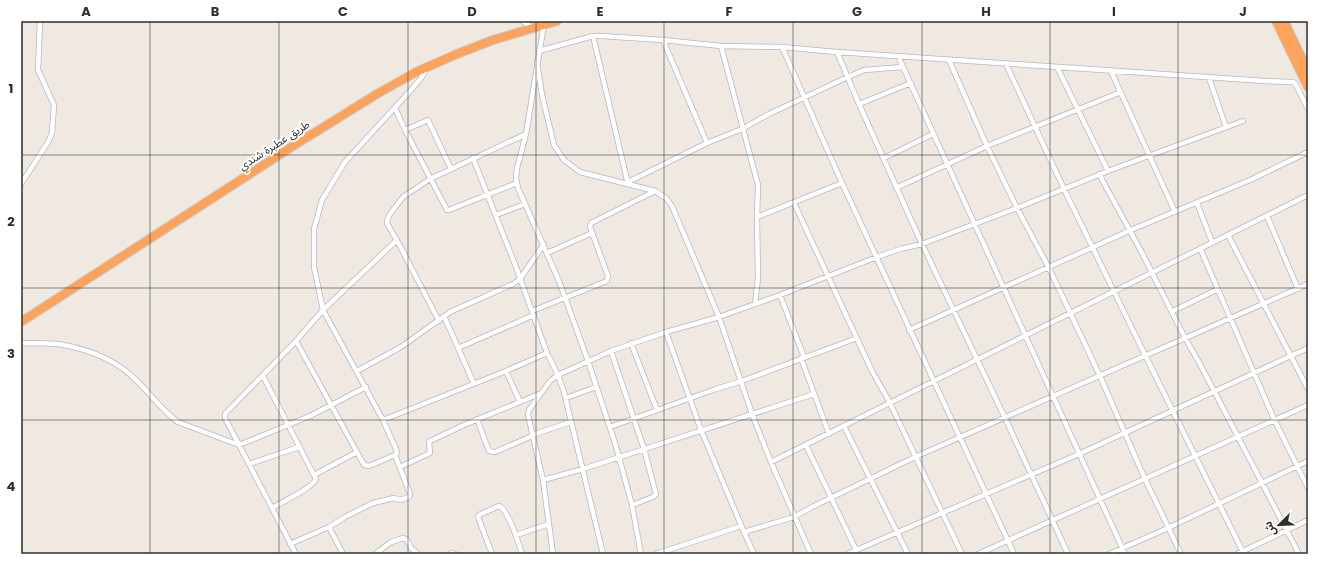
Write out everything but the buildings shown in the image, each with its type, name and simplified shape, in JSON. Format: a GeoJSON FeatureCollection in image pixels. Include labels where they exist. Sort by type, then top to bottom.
{"type":"FeatureCollection","features":[{"type":"Feature","properties":{"kind":"highway","name":"طريق عطبرة شندي"},"geometry":{"type":"LineString","coordinates":[[21,322],[70,288],[311,134],[416,72],[493,40],[544,23],[557,21]]}},
{"type":"Feature","properties":{"kind":"highway"},"geometry":{"type":"LineString","coordinates":[[1276,21],[1308,87]]}},
{"type":"Feature","properties":{"kind":"highway"},"geometry":{"type":"LineString","coordinates":[[1284,21],[1308,71]]}},
{"type":"Feature","properties":{"kind":"street"},"geometry":{"type":"LineString","coordinates":[[21,184],[48,142],[52,133],[54,105],[38,70],[40,21]]}},
{"type":"Feature","properties":{"kind":"street"},"geometry":{"type":"LineString","coordinates":[[522,21],[532,27]]}},
{"type":"Feature","properties":{"kind":"street"},"geometry":{"type":"LineString","coordinates":[[544,23],[526,134],[517,168],[516,178],[518,188],[544,244],[566,298],[610,427],[632,505],[641,554]]}},
{"type":"Feature","properties":{"kind":"street"},"geometry":{"type":"LineString","coordinates":[[539,51],[593,36],[663,40],[721,46],[782,47],[1209,78],[1292,82],[1296,84],[1308,109]]}},
{"type":"Feature","properties":{"kind":"street"},"geometry":{"type":"LineString","coordinates":[[593,36],[628,183]]}},
{"type":"Feature","properties":{"kind":"street"},"geometry":{"type":"LineString","coordinates":[[663,40],[707,143]]}},
{"type":"Feature","properties":{"kind":"street"},"geometry":{"type":"LineString","coordinates":[[721,46],[758,185],[758,278],[755,304]]}},
{"type":"Feature","properties":{"kind":"street"},"geometry":{"type":"LineString","coordinates":[[782,47],[909,330],[1014,554]]}},
{"type":"Feature","properties":{"kind":"street"},"geometry":{"type":"LineString","coordinates":[[837,52],[896,188],[1068,554]]}},
{"type":"Feature","properties":{"kind":"street"},"geometry":{"type":"LineString","coordinates":[[898,56],[1125,554]]}},
{"type":"Feature","properties":{"kind":"street"},"geometry":{"type":"LineString","coordinates":[[949,60],[987,146],[1017,208],[1049,268],[1100,376],[1145,479],[1181,554]]}},
{"type":"Feature","properties":{"kind":"street"},"geometry":{"type":"LineString","coordinates":[[537,62],[542,95],[554,145],[564,160],[580,172],[656,191],[666,198],[672,206],[719,317],[752,414],[771,462],[811,554]]}},
{"type":"Feature","properties":{"kind":"street"},"geometry":{"type":"LineString","coordinates":[[1006,64],[1064,189],[1243,553]]}},
{"type":"Feature","properties":{"kind":"street"},"geometry":{"type":"LineString","coordinates":[[290,544],[329,527],[373,503],[394,498],[400,500],[409,497],[410,494],[395,456],[397,454],[396,449],[383,420],[323,310],[314,267],[314,229],[322,200],[346,162],[421,78],[428,67]]}},
{"type":"Feature","properties":{"kind":"street"},"geometry":{"type":"LineString","coordinates":[[628,183],[707,143],[742,129],[769,114],[864,70],[903,67]]}},
{"type":"Feature","properties":{"kind":"street"},"geometry":{"type":"LineString","coordinates":[[1057,67],[1108,171]]}},
{"type":"Feature","properties":{"kind":"street"},"geometry":{"type":"LineString","coordinates":[[1111,71],[1175,212]]}},
{"type":"Feature","properties":{"kind":"street"},"geometry":{"type":"LineString","coordinates":[[1209,78],[1226,127]]}},
{"type":"Feature","properties":{"kind":"street"},"geometry":{"type":"LineString","coordinates":[[859,104],[911,83]]}},
{"type":"Feature","properties":{"kind":"street"},"geometry":{"type":"LineString","coordinates":[[896,188],[987,146],[1121,92]]}},
{"type":"Feature","properties":{"kind":"street"},"geometry":{"type":"LineString","coordinates":[[395,108],[446,210],[517,183]]}},
{"type":"Feature","properties":{"kind":"street"},"geometry":{"type":"LineString","coordinates":[[405,130],[428,120],[451,169]]}},
{"type":"Feature","properties":{"kind":"street"},"geometry":{"type":"LineString","coordinates":[[553,554],[543,480],[528,415],[529,410],[550,381],[558,375],[631,343],[719,317],[828,277],[877,257],[900,249],[922,244],[1017,208],[1099,174],[1243,122]]}},
{"type":"Feature","properties":{"kind":"street"},"geometry":{"type":"LineString","coordinates":[[439,321],[387,223],[390,214],[403,197],[430,179],[526,134]]}},
{"type":"Feature","properties":{"kind":"street"},"geometry":{"type":"LineString","coordinates":[[884,158],[933,134]]}},
{"type":"Feature","properties":{"kind":"street"},"geometry":{"type":"LineString","coordinates":[[909,330],[1049,268],[1130,230],[1250,180],[1308,152]]}},
{"type":"Feature","properties":{"kind":"street"},"geometry":{"type":"LineString","coordinates":[[473,158],[496,215],[547,353],[558,375],[566,398],[603,554]]}},
{"type":"Feature","properties":{"kind":"street"},"geometry":{"type":"LineString","coordinates":[[1099,174],[1173,311],[1185,338],[1215,392],[1299,554]]}},
{"type":"Feature","properties":{"kind":"street"},"geometry":{"type":"LineString","coordinates":[[757,217],[842,183]]}},
{"type":"Feature","properties":{"kind":"street"},"geometry":{"type":"LineString","coordinates":[[458,348],[566,298],[607,281],[608,276],[592,233],[590,226],[591,223],[656,191]]}},
{"type":"Feature","properties":{"kind":"street"},"geometry":{"type":"LineString","coordinates":[[771,462],[1308,195]]}},
{"type":"Feature","properties":{"kind":"street"},"geometry":{"type":"LineString","coordinates":[[794,203],[872,371],[890,403],[962,554]]}},
{"type":"Feature","properties":{"kind":"street"},"geometry":{"type":"LineString","coordinates":[[1197,203],[1212,242]]}},
{"type":"Feature","properties":{"kind":"street"},"geometry":{"type":"LineString","coordinates":[[496,215],[525,204]]}},
{"type":"Feature","properties":{"kind":"street"},"geometry":{"type":"LineString","coordinates":[[1267,216],[1298,289]]}},
{"type":"Feature","properties":{"kind":"street"},"geometry":{"type":"LineString","coordinates":[[547,253],[592,233]]}},
{"type":"Feature","properties":{"kind":"street"},"geometry":{"type":"LineString","coordinates":[[1228,235],[1308,389]]}},
{"type":"Feature","properties":{"kind":"street"},"geometry":{"type":"LineString","coordinates":[[296,554],[248,464],[225,418],[225,414],[296,341],[323,310],[397,240]]}},
{"type":"Feature","properties":{"kind":"street"},"geometry":{"type":"LineString","coordinates":[[357,372],[401,347],[450,312],[507,287],[520,279],[544,244]]}},
{"type":"Feature","properties":{"kind":"street"},"geometry":{"type":"LineString","coordinates":[[1200,248],[1253,373],[1308,488]]}},
{"type":"Feature","properties":{"kind":"street"},"geometry":{"type":"LineString","coordinates":[[744,532],[794,517],[915,457],[1145,355],[1308,285]]}},
{"type":"Feature","properties":{"kind":"street"},"geometry":{"type":"LineString","coordinates":[[1173,311],[1218,289]]}},
{"type":"Feature","properties":{"kind":"street"},"geometry":{"type":"LineString","coordinates":[[780,295],[829,434]]}},
{"type":"Feature","properties":{"kind":"street"},"geometry":{"type":"LineString","coordinates":[[444,316],[474,384]]}},
{"type":"Feature","properties":{"kind":"street"},"geometry":{"type":"LineString","coordinates":[[666,332],[701,430],[754,554]]}},
{"type":"Feature","properties":{"kind":"street"},"geometry":{"type":"LineString","coordinates":[[610,427],[742,381],[857,338]]}},
{"type":"Feature","properties":{"kind":"street"},"geometry":{"type":"LineString","coordinates":[[296,341],[364,465],[366,466],[395,456]]}},
{"type":"Feature","properties":{"kind":"street"},"geometry":{"type":"LineString","coordinates":[[21,343],[64,345],[107,358],[118,364],[138,382],[170,416],[178,422],[239,445],[331,406],[366,387]]}},
{"type":"Feature","properties":{"kind":"street"},"geometry":{"type":"LineString","coordinates":[[631,343],[657,410]]}},
{"type":"Feature","properties":{"kind":"street"},"geometry":{"type":"LineString","coordinates":[[846,554],[857,552],[897,532],[1080,454],[1308,348]]}},
{"type":"Feature","properties":{"kind":"street"},"geometry":{"type":"LineString","coordinates":[[611,351],[644,449],[656,494],[653,497],[632,505]]}},
{"type":"Feature","properties":{"kind":"street"},"geometry":{"type":"LineString","coordinates":[[383,420],[547,353]]}},
{"type":"Feature","properties":{"kind":"street"},"geometry":{"type":"LineString","coordinates":[[506,371],[520,402]]}},
{"type":"Feature","properties":{"kind":"street"},"geometry":{"type":"LineString","coordinates":[[263,376],[316,479],[315,483],[272,508]]}},
{"type":"Feature","properties":{"kind":"street"},"geometry":{"type":"LineString","coordinates":[[566,398],[596,387]]}},
{"type":"Feature","properties":{"kind":"street"},"geometry":{"type":"LineString","coordinates":[[400,467],[430,453],[430,441],[477,419],[541,394]]}},
{"type":"Feature","properties":{"kind":"street"},"geometry":{"type":"LineString","coordinates":[[543,480],[583,469],[814,394]]}},
{"type":"Feature","properties":{"kind":"street"},"geometry":{"type":"LineString","coordinates":[[978,554],[1100,500],[1274,419],[1308,405]]}},
{"type":"Feature","properties":{"kind":"street"},"geometry":{"type":"LineString","coordinates":[[477,419],[489,451],[492,452],[571,422]]}},
{"type":"Feature","properties":{"kind":"street"},"geometry":{"type":"LineString","coordinates":[[844,426],[908,554]]}},
{"type":"Feature","properties":{"kind":"street"},"geometry":{"type":"LineString","coordinates":[[806,445],[857,552]]}},
{"type":"Feature","properties":{"kind":"street"},"geometry":{"type":"LineString","coordinates":[[248,464],[299,447]]}},
{"type":"Feature","properties":{"kind":"street"},"geometry":{"type":"LineString","coordinates":[[314,475],[357,452]]}},
{"type":"Feature","properties":{"kind":"street"},"geometry":{"type":"LineString","coordinates":[[1109,554],[1168,528],[1261,482],[1308,461]]}},
{"type":"Feature","properties":{"kind":"street"},"geometry":{"type":"LineString","coordinates":[[485,554],[492,553],[478,520],[479,515],[501,506],[516,535],[522,554]]}},
{"type":"Feature","properties":{"kind":"street"},"geometry":{"type":"LineString","coordinates":[[1237,554],[1243,553],[1308,520]]}},
{"type":"Feature","properties":{"kind":"street"},"geometry":{"type":"LineString","coordinates":[[516,535],[549,524]]}},
{"type":"Feature","properties":{"kind":"street"},"geometry":{"type":"LineString","coordinates":[[656,554],[741,526]]}},
{"type":"Feature","properties":{"kind":"street"},"geometry":{"type":"LineString","coordinates":[[329,527],[343,554]]}},
{"type":"Feature","properties":{"kind":"street"},"geometry":{"type":"LineString","coordinates":[[375,554],[390,542],[403,538],[407,540],[413,550],[418,554]]}},
{"type":"Feature","properties":{"kind":"street"},"geometry":{"type":"LineString","coordinates":[[450,554],[455,554]]}}]}
